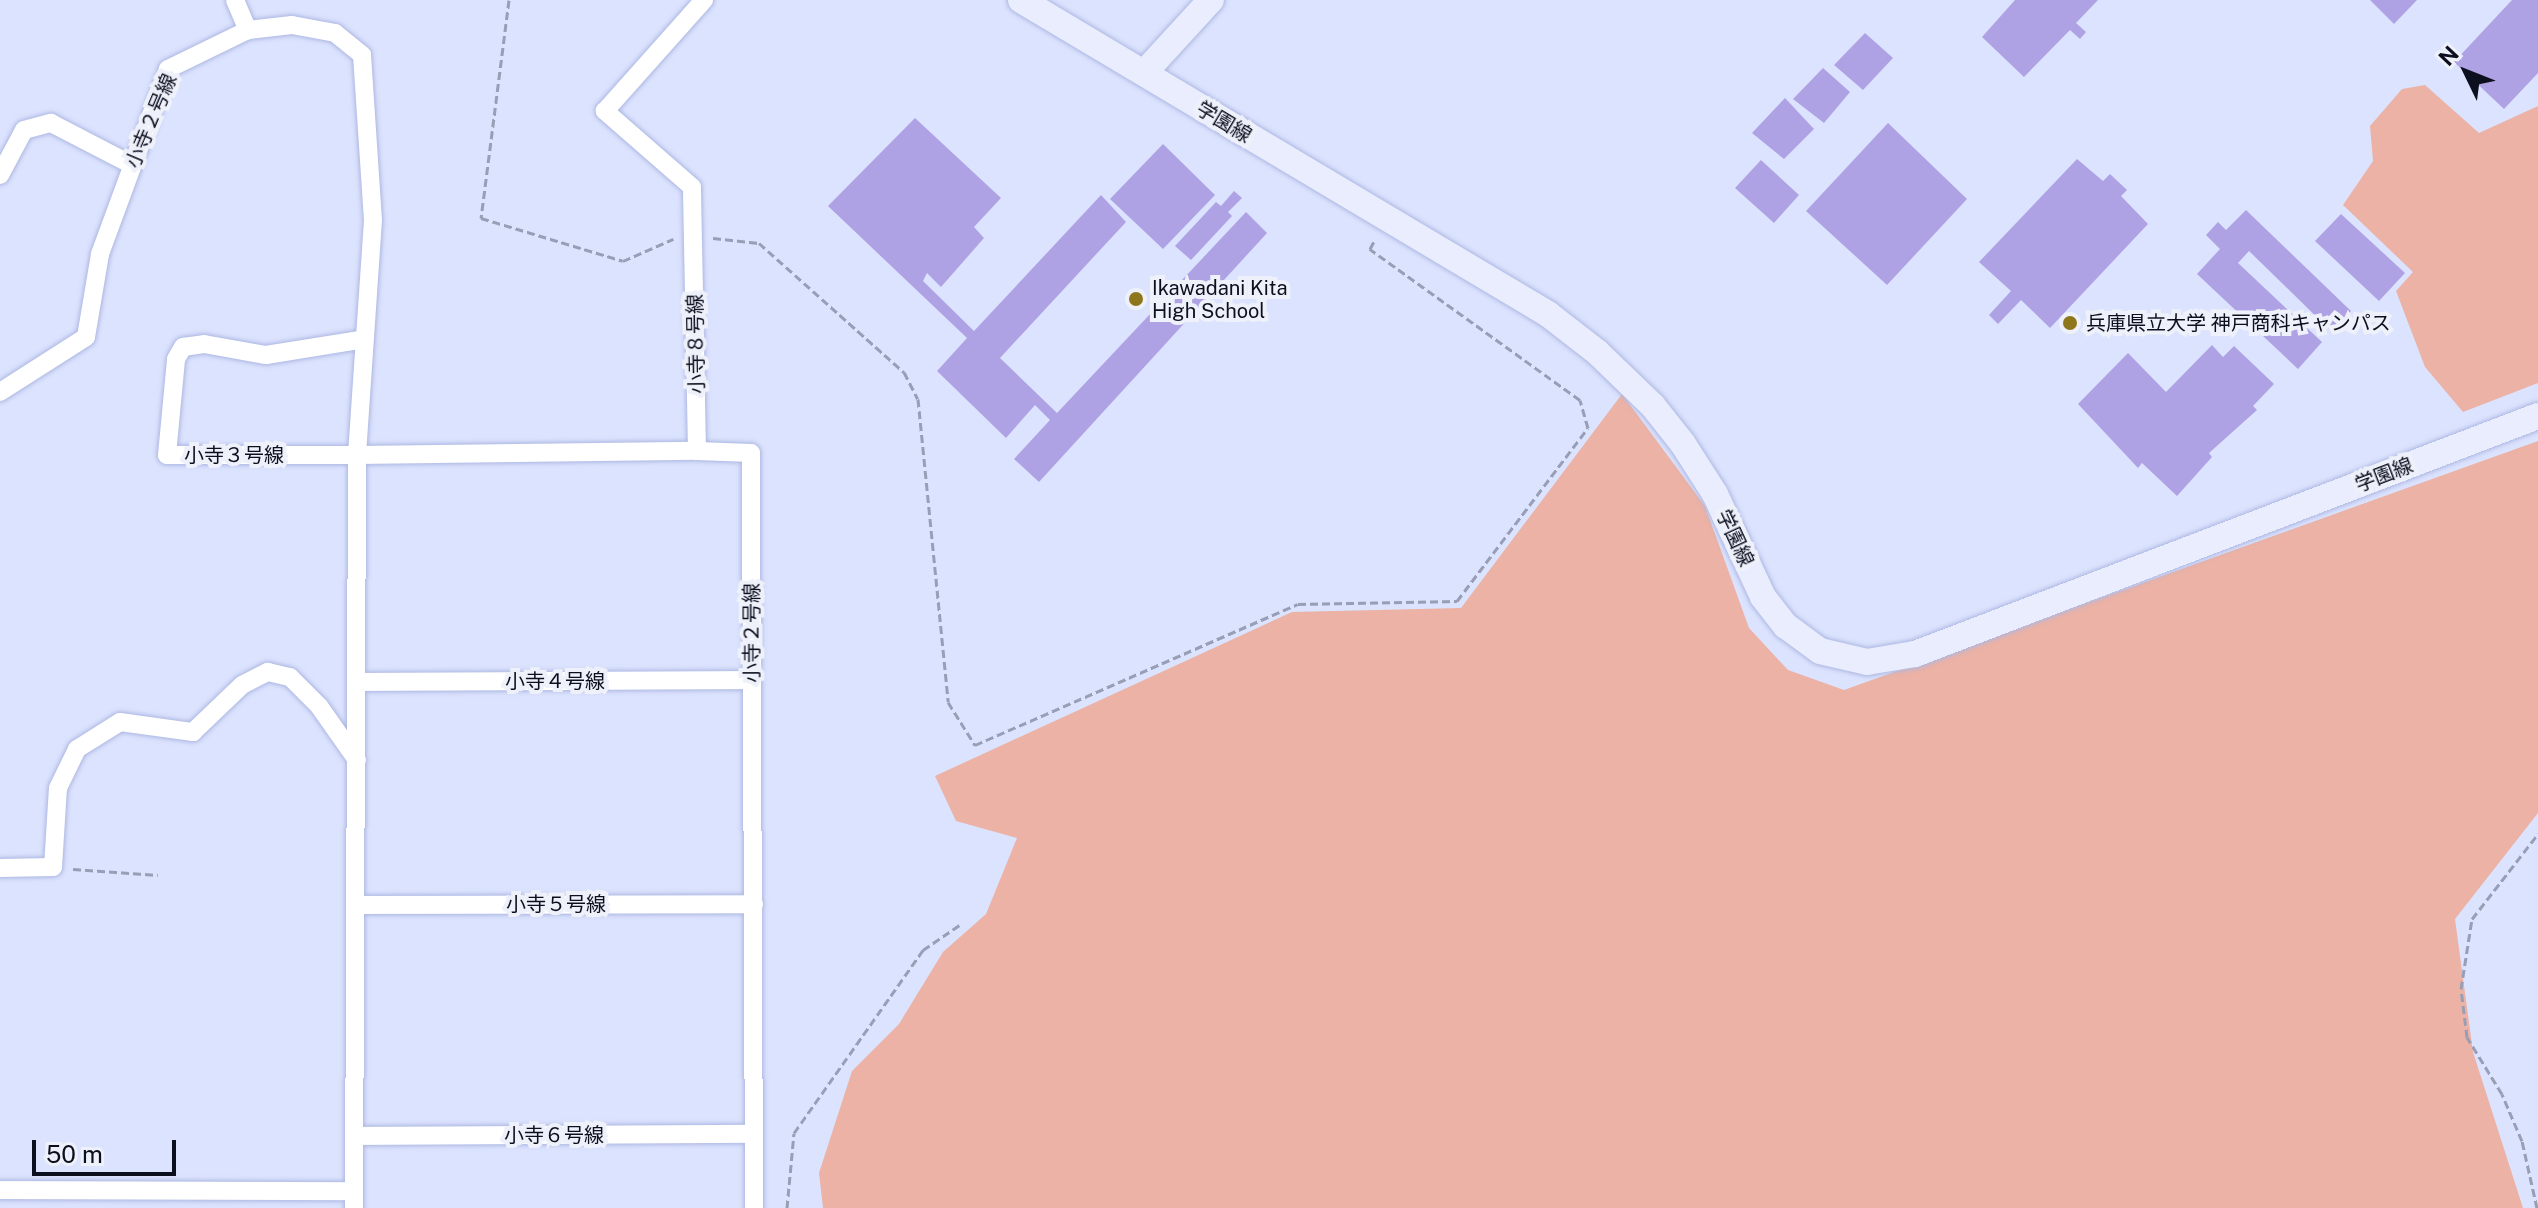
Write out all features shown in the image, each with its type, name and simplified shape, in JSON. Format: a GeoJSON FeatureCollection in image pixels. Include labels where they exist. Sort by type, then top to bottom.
{"type":"FeatureCollection","features":[{"type":"Feature","properties":{"kind":"street"},"geometry":{"type":"LineString","coordinates":[[235,0],[248,30]]}},
{"type":"Feature","properties":{"kind":"street","name":"小寺８号線"},"geometry":{"type":"LineString","coordinates":[[697,451],[692,187],[605,111],[704,0]]}},
{"type":"Feature","properties":{"kind":"street","name":"学園線"},"geometry":{"type":"LineString","coordinates":[[1021,0],[1548,314],[1597,352],[1653,406],[1683,444],[1715,494],[1763,597],[1786,626],[1820,651],[1867,662],[1915,654],[2538,416]]}},
{"type":"Feature","properties":{"kind":"street"},"geometry":{"type":"LineString","coordinates":[[1144,73],[1211,0]]}},
{"type":"Feature","properties":{"kind":"street","name":"小寺２号線"},"geometry":{"type":"LineString","coordinates":[[0,392],[86,337],[100,254],[168,69],[248,30],[292,25],[335,33],[362,55],[373,220],[357,455],[354,1199]]}},
{"type":"Feature","properties":{"kind":"street"},"geometry":{"type":"LineString","coordinates":[[0,175],[24,130],[51,123],[132,165]]}},
{"type":"Feature","properties":{"kind":"street","name":"小寺３号線"},"geometry":{"type":"LineString","coordinates":[[357,455],[167,455],[176,359],[183,347],[204,344],[266,355],[365,339]]}},
{"type":"Feature","properties":{"kind":"street","name":"小寺２号線"},"geometry":{"type":"LineString","coordinates":[[357,455],[751,453],[754,1208]]}},
{"type":"Feature","properties":{"kind":"street"},"geometry":{"type":"LineString","coordinates":[[0,868],[53,867],[58,788],[77,749],[120,722],[193,732],[242,685],[268,672],[290,677],[319,706],[357,760]]}},
{"type":"Feature","properties":{"kind":"street","name":"小寺４号線"},"geometry":{"type":"LineString","coordinates":[[358,682],[752,680]]}},
{"type":"Feature","properties":{"kind":"street","name":"小寺５号線"},"geometry":{"type":"LineString","coordinates":[[357,905],[754,904]]}},
{"type":"Feature","properties":{"kind":"street","name":"小寺６号線"},"geometry":{"type":"LineString","coordinates":[[354,1136],[753,1134]]}},
{"type":"Feature","properties":{"kind":"street"},"geometry":{"type":"LineString","coordinates":[[0,1190],[354,1199]]}},
{"type":"Feature","properties":{"kind":"path"},"geometry":{"type":"LineString","coordinates":[[509,0],[481,218],[623,261],[662,240],[695,237],[759,243],[904,372],[918,399],[948,702],[975,745],[1298,604],[1457,601],[1588,428],[1580,400],[1370,249],[1385,217]]}},
{"type":"Feature","properties":{"kind":"path"},"geometry":{"type":"LineString","coordinates":[[2537,1208],[2522,1141],[2502,1094],[2467,1037],[2461,989],[2472,919],[2538,834]]}},
{"type":"Feature","properties":{"kind":"path"},"geometry":{"type":"LineString","coordinates":[[53,867],[158,875]]}},
{"type":"Feature","properties":{"kind":"path"},"geometry":{"type":"LineString","coordinates":[[787,1208],[794,1133],[923,950],[961,924]]}},
{"type":"Feature","properties":{"kind":"shaded area"},"geometry":{"type":"Polygon","coordinates":[[[2425,85],[2479,133],[2538,106],[2538,383],[2463,412],[2425,367],[2396,291],[2413,272],[2343,205],[2373,161],[2370,126],[2402,89],[2425,85]]]}},
{"type":"Feature","properties":{"kind":"shaded area"},"geometry":{"type":"Polygon","coordinates":[[[1622,394],[1705,506],[1749,628],[1788,670],[1844,690],[2538,441],[2538,813],[2455,919],[2473,1052],[2523,1208],[823,1208],[819,1173],[852,1071],[899,1024],[943,952],[986,914],[1017,838],[956,821],[935,776],[1292,612],[1461,608],[1622,394]]]}},
{"type":"Feature","properties":{"kind":"building"},"geometry":{"type":"Polygon","coordinates":[[[2015,0],[2098,0],[2076,23],[2086,32],[2080,39],[2070,30],[2024,77],[1982,37],[2015,0]]]}},
{"type":"Feature","properties":{"kind":"building"},"geometry":{"type":"Polygon","coordinates":[[[2370,0],[2417,0],[2394,24],[2370,0]]]}},
{"type":"Feature","properties":{"kind":"building"},"geometry":{"type":"Polygon","coordinates":[[[2512,0],[2538,0],[2538,73],[2504,109],[2454,62],[2512,0]]]}},
{"type":"Feature","properties":{"kind":"building"},"geometry":{"type":"Polygon","coordinates":[[[1865,33],[1893,58],[1863,90],[1834,65],[1865,33]]]}},
{"type":"Feature","properties":{"kind":"building"},"geometry":{"type":"Polygon","coordinates":[[[1823,68],[1850,92],[1824,123],[1793,99],[1823,68]]]}},
{"type":"Feature","properties":{"kind":"building"},"geometry":{"type":"Polygon","coordinates":[[[1785,98],[1814,129],[1784,159],[1752,133],[1785,98]]]}},
{"type":"Feature","properties":{"kind":"building"},"geometry":{"type":"Polygon","coordinates":[[[915,118],[1001,198],[974,227],[984,238],[941,287],[927,273],[923,281],[974,331],[1101,195],[1126,222],[1000,358],[1057,413],[1246,212],[1267,233],[1039,482],[1014,459],[1050,420],[1035,405],[1006,438],[937,371],[967,338],[828,206],[915,118]]]}},
{"type":"Feature","properties":{"kind":"building"},"geometry":{"type":"Polygon","coordinates":[[[1888,123],[1967,199],[1887,285],[1806,211],[1888,123]]]}},
{"type":"Feature","properties":{"kind":"building"},"geometry":{"type":"Polygon","coordinates":[[[1163,144],[1215,195],[1163,249],[1110,199],[1163,144]]]}},
{"type":"Feature","properties":{"kind":"building"},"geometry":{"type":"Polygon","coordinates":[[[2077,159],[2103,181],[2110,174],[2127,190],[2121,196],[2148,224],[2050,328],[2021,300],[1998,324],[1989,315],[2011,291],[1979,262],[2077,159]]]}},
{"type":"Feature","properties":{"kind":"building"},"geometry":{"type":"Polygon","coordinates":[[[1761,160],[1799,195],[1774,223],[1735,188],[1761,160]]]}},
{"type":"Feature","properties":{"kind":"building"},"geometry":{"type":"Polygon","coordinates":[[[1234,191],[1242,198],[1228,212],[1232,216],[1191,260],[1175,246],[1216,202],[1221,206],[1234,191]]]}},
{"type":"Feature","properties":{"kind":"building"},"geometry":{"type":"Polygon","coordinates":[[[2246,210],[2351,311],[2332,332],[2249,251],[2238,263],[2322,342],[2298,369],[2197,274],[2220,249],[2206,235],[2218,222],[2226,230],[2246,210]]]}},
{"type":"Feature","properties":{"kind":"building"},"geometry":{"type":"Polygon","coordinates":[[[2341,214],[2405,273],[2379,301],[2315,241],[2341,214]]]}},
{"type":"Feature","properties":{"kind":"building"},"geometry":{"type":"Polygon","coordinates":[[[2212,345],[2223,357],[2234,346],[2274,384],[2253,406],[2257,410],[2209,453],[2212,457],[2177,496],[2142,463],[2138,468],[2078,404],[2128,353],[2166,392],[2212,345]]]}},
{"type":"Feature","properties":{"kind":"place","name":"Ikawadani Kita High School"},"geometry":{"type":"Point","coordinates":[1136,299]}},
{"type":"Feature","properties":{"kind":"place","name":"兵庫県立大学 神戸商科キャンパス"},"geometry":{"type":"Point","coordinates":[2070,323]}}]}
